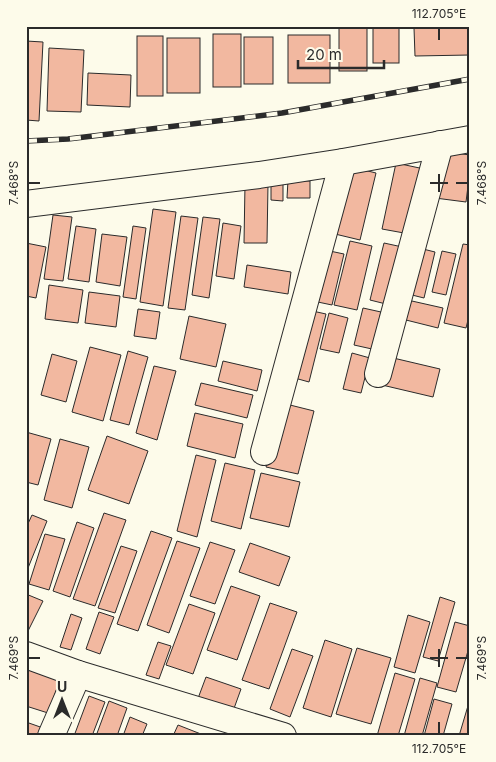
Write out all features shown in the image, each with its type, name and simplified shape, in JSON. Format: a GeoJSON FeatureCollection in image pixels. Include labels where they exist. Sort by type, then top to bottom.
{"type":"FeatureCollection","features":[{"type":"Feature","properties":{"kind":"street"},"geometry":{"type":"LineString","coordinates":[[26,204],[259,175],[470,139]]}},
{"type":"Feature","properties":{"kind":"street"},"geometry":{"type":"LineString","coordinates":[[378,374],[440,144]]}},
{"type":"Feature","properties":{"kind":"street"},"geometry":{"type":"LineString","coordinates":[[264,452],[343,162]]}},
{"type":"Feature","properties":{"kind":"street"},"geometry":{"type":"LineString","coordinates":[[26,655],[247,731],[283,736]]}},
{"type":"Feature","properties":{"kind":"street"},"geometry":{"type":"LineString","coordinates":[[51,736],[78,674]]}},
{"type":"Feature","properties":{"kind":"building"},"geometry":{"type":"Polygon","coordinates":[[[470,26],[470,55],[415,56],[414,28],[470,26]]]}},
{"type":"Feature","properties":{"kind":"building"},"geometry":{"type":"Polygon","coordinates":[[[339,28],[367,28],[367,71],[339,71],[339,28]]]}},
{"type":"Feature","properties":{"kind":"building"},"geometry":{"type":"Polygon","coordinates":[[[373,28],[399,28],[399,63],[373,63],[373,28]]]}},
{"type":"Feature","properties":{"kind":"building"},"geometry":{"type":"Polygon","coordinates":[[[213,34],[241,34],[241,87],[213,87],[213,34]]]}},
{"type":"Feature","properties":{"kind":"building"},"geometry":{"type":"Polygon","coordinates":[[[288,35],[330,35],[330,83],[288,83],[288,35]]]}},
{"type":"Feature","properties":{"kind":"building"},"geometry":{"type":"Polygon","coordinates":[[[137,36],[163,36],[163,96],[137,96],[137,36]]]}},
{"type":"Feature","properties":{"kind":"building"},"geometry":{"type":"Polygon","coordinates":[[[244,37],[273,37],[273,84],[244,84],[244,37]]]}},
{"type":"Feature","properties":{"kind":"building"},"geometry":{"type":"Polygon","coordinates":[[[167,38],[200,38],[200,93],[167,93],[167,38]]]}},
{"type":"Feature","properties":{"kind":"building"},"geometry":{"type":"Polygon","coordinates":[[[26,41],[43,42],[39,121],[26,120],[26,41]]]}},
{"type":"Feature","properties":{"kind":"building"},"geometry":{"type":"Polygon","coordinates":[[[49,48],[84,50],[81,112],[47,111],[49,48]]]}},
{"type":"Feature","properties":{"kind":"building"},"geometry":{"type":"Polygon","coordinates":[[[88,73],[131,75],[130,107],[87,105],[88,73]]]}},
{"type":"Feature","properties":{"kind":"building"},"geometry":{"type":"Polygon","coordinates":[[[441,151],[470,155],[466,202],[435,198],[441,151]]]}},
{"type":"Feature","properties":{"kind":"building"},"geometry":{"type":"Polygon","coordinates":[[[396,163],[429,170],[415,235],[382,229],[396,163]]]}},
{"type":"Feature","properties":{"kind":"building"},"geometry":{"type":"Polygon","coordinates":[[[352,167],[376,173],[360,240],[335,234],[352,167]]]}},
{"type":"Feature","properties":{"kind":"building"},"geometry":{"type":"Polygon","coordinates":[[[288,180],[310,181],[310,198],[287,198],[288,180]]]}},
{"type":"Feature","properties":{"kind":"building"},"geometry":{"type":"Polygon","coordinates":[[[271,181],[283,181],[283,201],[271,200],[271,181]]]}},
{"type":"Feature","properties":{"kind":"building"},"geometry":{"type":"Polygon","coordinates":[[[245,184],[268,184],[267,243],[244,243],[245,184]]]}},
{"type":"Feature","properties":{"kind":"building"},"geometry":{"type":"Polygon","coordinates":[[[153,209],[176,212],[163,306],[140,302],[153,209]]]}},
{"type":"Feature","properties":{"kind":"building"},"geometry":{"type":"Polygon","coordinates":[[[53,215],[72,217],[63,281],[44,279],[53,215]]]}},
{"type":"Feature","properties":{"kind":"building"},"geometry":{"type":"Polygon","coordinates":[[[181,216],[198,218],[185,310],[168,308],[181,216]]]}},
{"type":"Feature","properties":{"kind":"building"},"geometry":{"type":"Polygon","coordinates":[[[203,217],[220,219],[209,298],[192,295],[203,217]]]}},
{"type":"Feature","properties":{"kind":"building"},"geometry":{"type":"Polygon","coordinates":[[[223,223],[241,226],[234,279],[216,276],[223,223]]]}},
{"type":"Feature","properties":{"kind":"building"},"geometry":{"type":"Polygon","coordinates":[[[76,226],[96,229],[89,282],[68,279],[76,226]]]}},
{"type":"Feature","properties":{"kind":"building"},"geometry":{"type":"Polygon","coordinates":[[[133,226],[146,228],[136,299],[123,297],[133,226]]]}},
{"type":"Feature","properties":{"kind":"building"},"geometry":{"type":"Polygon","coordinates":[[[102,234],[127,237],[120,286],[96,282],[102,234]]]}},
{"type":"Feature","properties":{"kind":"building"},"geometry":{"type":"Polygon","coordinates":[[[350,241],[372,246],[357,310],[334,305],[350,241]]]}},
{"type":"Feature","properties":{"kind":"building"},"geometry":{"type":"Polygon","coordinates":[[[26,243],[46,247],[36,298],[26,296],[26,243]]]}},
{"type":"Feature","properties":{"kind":"building"},"geometry":{"type":"Polygon","coordinates":[[[384,243],[407,248],[394,306],[370,300],[384,243]]]}},
{"type":"Feature","properties":{"kind":"building"},"geometry":{"type":"Polygon","coordinates":[[[463,244],[470,245],[470,312],[466,328],[444,323],[463,244]]]}},
{"type":"Feature","properties":{"kind":"building"},"geometry":{"type":"Polygon","coordinates":[[[415,247],[435,252],[424,298],[404,293],[415,247]]]}},
{"type":"Feature","properties":{"kind":"building"},"geometry":{"type":"Polygon","coordinates":[[[325,250],[344,254],[332,305],[313,301],[325,250]]]}},
{"type":"Feature","properties":{"kind":"building"},"geometry":{"type":"Polygon","coordinates":[[[442,251],[456,254],[446,295],[432,292],[442,251]]]}},
{"type":"Feature","properties":{"kind":"building"},"geometry":{"type":"Polygon","coordinates":[[[247,265],[291,272],[288,294],[244,287],[247,265]]]}},
{"type":"Feature","properties":{"kind":"building"},"geometry":{"type":"Polygon","coordinates":[[[49,285],[83,290],[78,323],[45,319],[49,285]]]}},
{"type":"Feature","properties":{"kind":"building"},"geometry":{"type":"Polygon","coordinates":[[[89,292],[120,296],[116,327],[85,323],[89,292]]]}},
{"type":"Feature","properties":{"kind":"building"},"geometry":{"type":"Polygon","coordinates":[[[403,299],[443,308],[438,328],[398,318],[403,299]]]}},
{"type":"Feature","properties":{"kind":"building"},"geometry":{"type":"Polygon","coordinates":[[[363,308],[381,312],[372,349],[354,345],[363,308]]]}},
{"type":"Feature","properties":{"kind":"building"},"geometry":{"type":"Polygon","coordinates":[[[138,309],[160,312],[156,339],[134,336],[138,309]]]}},
{"type":"Feature","properties":{"kind":"building"},"geometry":{"type":"Polygon","coordinates":[[[308,310],[326,314],[309,382],[291,377],[308,310]]]}},
{"type":"Feature","properties":{"kind":"building"},"geometry":{"type":"Polygon","coordinates":[[[329,313],[348,318],[339,353],[320,349],[329,313]]]}},
{"type":"Feature","properties":{"kind":"building"},"geometry":{"type":"Polygon","coordinates":[[[189,316],[226,324],[216,367],[180,359],[189,316]]]}},
{"type":"Feature","properties":{"kind":"building"},"geometry":{"type":"Polygon","coordinates":[[[90,347],[121,355],[103,421],[72,412],[90,347]]]}},
{"type":"Feature","properties":{"kind":"building"},"geometry":{"type":"Polygon","coordinates":[[[128,351],[148,357],[129,425],[110,420],[128,351]]]}},
{"type":"Feature","properties":{"kind":"building"},"geometry":{"type":"Polygon","coordinates":[[[352,353],[370,358],[361,393],[343,389],[352,353]]]}},
{"type":"Feature","properties":{"kind":"building"},"geometry":{"type":"Polygon","coordinates":[[[52,354],[77,361],[66,402],[41,395],[52,354]]]}},
{"type":"Feature","properties":{"kind":"building"},"geometry":{"type":"Polygon","coordinates":[[[389,357],[440,369],[433,397],[382,385],[389,357]]]}},
{"type":"Feature","properties":{"kind":"building"},"geometry":{"type":"Polygon","coordinates":[[[223,361],[262,370],[257,391],[218,381],[223,361]]]}},
{"type":"Feature","properties":{"kind":"building"},"geometry":{"type":"Polygon","coordinates":[[[154,366],[176,371],[157,440],[136,433],[154,366]]]}},
{"type":"Feature","properties":{"kind":"building"},"geometry":{"type":"Polygon","coordinates":[[[201,383],[253,395],[247,418],[195,405],[201,383]]]}},
{"type":"Feature","properties":{"kind":"building"},"geometry":{"type":"Polygon","coordinates":[[[282,403],[314,411],[298,474],[266,467],[282,403]]]}},
{"type":"Feature","properties":{"kind":"building"},"geometry":{"type":"Polygon","coordinates":[[[195,413],[243,424],[235,458],[187,446],[195,413]]]}},
{"type":"Feature","properties":{"kind":"building"},"geometry":{"type":"Polygon","coordinates":[[[26,432],[51,439],[38,485],[26,482],[26,432]]]}},
{"type":"Feature","properties":{"kind":"building"},"geometry":{"type":"Polygon","coordinates":[[[107,436],[148,451],[129,504],[88,490],[107,436]]]}},
{"type":"Feature","properties":{"kind":"building"},"geometry":{"type":"Polygon","coordinates":[[[60,439],[89,447],[72,508],[44,500],[60,439]]]}},
{"type":"Feature","properties":{"kind":"building"},"geometry":{"type":"Polygon","coordinates":[[[196,455],[216,460],[197,537],[177,531],[196,455]]]}},
{"type":"Feature","properties":{"kind":"building"},"geometry":{"type":"Polygon","coordinates":[[[225,463],[255,470],[241,529],[211,521],[225,463]]]}},
{"type":"Feature","properties":{"kind":"building"},"geometry":{"type":"Polygon","coordinates":[[[261,473],[300,482],[289,527],[250,518],[261,473]]]}},
{"type":"Feature","properties":{"kind":"building"},"geometry":{"type":"Polygon","coordinates":[[[104,513],[126,520],[95,606],[73,599],[104,513]]]}},
{"type":"Feature","properties":{"kind":"building"},"geometry":{"type":"Polygon","coordinates":[[[32,515],[47,521],[26,573],[26,528],[32,515]]]}},
{"type":"Feature","properties":{"kind":"building"},"geometry":{"type":"Polygon","coordinates":[[[77,522],[94,528],[70,597],[53,591],[77,522]]]}},
{"type":"Feature","properties":{"kind":"building"},"geometry":{"type":"Polygon","coordinates":[[[151,531],[172,538],[138,631],[117,624],[151,531]]]}},
{"type":"Feature","properties":{"kind":"building"},"geometry":{"type":"Polygon","coordinates":[[[45,534],[65,539],[49,590],[29,584],[45,534]]]}},
{"type":"Feature","properties":{"kind":"building"},"geometry":{"type":"Polygon","coordinates":[[[177,541],[200,548],[169,633],[147,625],[177,541]]]}},
{"type":"Feature","properties":{"kind":"building"},"geometry":{"type":"Polygon","coordinates":[[[210,542],[235,550],[215,604],[190,596],[210,542]]]}},
{"type":"Feature","properties":{"kind":"building"},"geometry":{"type":"Polygon","coordinates":[[[250,543],[290,557],[279,586],[239,572],[250,543]]]}},
{"type":"Feature","properties":{"kind":"building"},"geometry":{"type":"Polygon","coordinates":[[[121,546],[137,551],[115,613],[98,608],[121,546]]]}},
{"type":"Feature","properties":{"kind":"building"},"geometry":{"type":"Polygon","coordinates":[[[231,586],[260,596],[237,660],[207,650],[231,586]]]}},
{"type":"Feature","properties":{"kind":"building"},"geometry":{"type":"Polygon","coordinates":[[[26,594],[43,601],[26,635],[26,594]]]}},
{"type":"Feature","properties":{"kind":"building"},"geometry":{"type":"Polygon","coordinates":[[[440,597],[455,602],[438,661],[423,657],[440,597]]]}},
{"type":"Feature","properties":{"kind":"building"},"geometry":{"type":"Polygon","coordinates":[[[270,603],[297,612],[269,689],[242,680],[270,603]]]}},
{"type":"Feature","properties":{"kind":"building"},"geometry":{"type":"Polygon","coordinates":[[[189,604],[215,613],[193,674],[166,665],[189,604]]]}},
{"type":"Feature","properties":{"kind":"building"},"geometry":{"type":"Polygon","coordinates":[[[99,612],[114,617],[100,654],[86,649],[99,612]]]}},
{"type":"Feature","properties":{"kind":"building"},"geometry":{"type":"Polygon","coordinates":[[[71,614],[82,618],[71,650],[60,647],[71,614]]]}},
{"type":"Feature","properties":{"kind":"building"},"geometry":{"type":"Polygon","coordinates":[[[408,615],[430,622],[415,673],[394,667],[408,615]]]}},
{"type":"Feature","properties":{"kind":"building"},"geometry":{"type":"Polygon","coordinates":[[[455,622],[470,626],[470,644],[456,692],[437,687],[455,622]]]}},
{"type":"Feature","properties":{"kind":"building"},"geometry":{"type":"Polygon","coordinates":[[[325,640],[352,649],[331,717],[303,708],[325,640]]]}},
{"type":"Feature","properties":{"kind":"building"},"geometry":{"type":"Polygon","coordinates":[[[158,642],[171,646],[159,679],[146,675],[158,642]]]}},
{"type":"Feature","properties":{"kind":"building"},"geometry":{"type":"Polygon","coordinates":[[[357,648],[391,658],[371,724],[336,714],[357,648]]]}},
{"type":"Feature","properties":{"kind":"building"},"geometry":{"type":"Polygon","coordinates":[[[292,649],[313,656],[290,717],[270,709],[292,649]]]}},
{"type":"Feature","properties":{"kind":"building"},"geometry":{"type":"Polygon","coordinates":[[[26,669],[60,680],[48,713],[26,706],[26,669]]]}},
{"type":"Feature","properties":{"kind":"building"},"geometry":{"type":"Polygon","coordinates":[[[395,673],[415,679],[398,736],[377,736],[395,673]]]}},
{"type":"Feature","properties":{"kind":"building"},"geometry":{"type":"Polygon","coordinates":[[[206,677],[241,689],[232,714],[197,701],[206,677]]]}},
{"type":"Feature","properties":{"kind":"building"},"geometry":{"type":"Polygon","coordinates":[[[420,678],[437,683],[422,736],[404,736],[420,678]]]}},
{"type":"Feature","properties":{"kind":"building"},"geometry":{"type":"Polygon","coordinates":[[[89,696],[105,702],[92,736],[74,736],[89,696]]]}},
{"type":"Feature","properties":{"kind":"building"},"geometry":{"type":"Polygon","coordinates":[[[434,699],[452,704],[443,736],[424,736],[434,699]]]}},
{"type":"Feature","properties":{"kind":"building"},"geometry":{"type":"Polygon","coordinates":[[[470,699],[470,736],[459,736],[470,699]]]}},
{"type":"Feature","properties":{"kind":"building"},"geometry":{"type":"Polygon","coordinates":[[[109,701],[127,708],[117,736],[96,736],[109,701]]]}},
{"type":"Feature","properties":{"kind":"building"},"geometry":{"type":"Polygon","coordinates":[[[130,717],[147,724],[142,736],[123,736],[130,717]]]}},
{"type":"Feature","properties":{"kind":"building"},"geometry":{"type":"Polygon","coordinates":[[[26,722],[46,729],[44,736],[26,736],[26,722]]]}},
{"type":"Feature","properties":{"kind":"building"},"geometry":{"type":"Polygon","coordinates":[[[178,725],[206,736],[173,736],[178,725]]]}},
{"type":"Feature","properties":{"kind":"railway"},"geometry":{"type":"LineString","coordinates":[[26,141],[68,139],[282,113],[470,79]]}}]}
